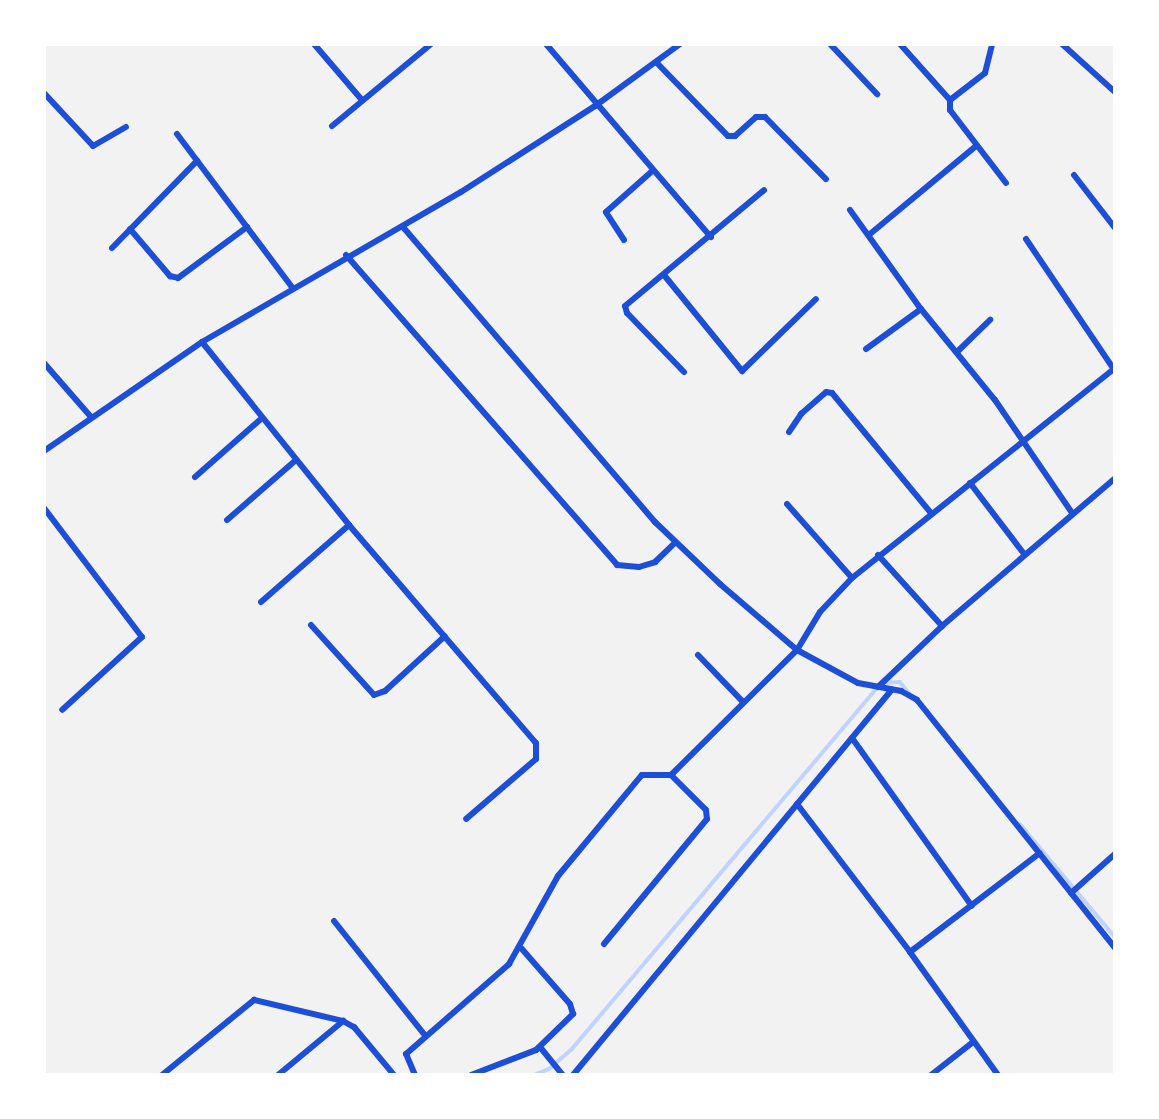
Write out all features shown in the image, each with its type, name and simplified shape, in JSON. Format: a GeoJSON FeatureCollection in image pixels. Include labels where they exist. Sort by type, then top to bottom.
{"type":"FeatureCollection","features":[{"type":"Feature","properties":{"kind":"street"},"geometry":{"type":"LineString","coordinates":[[314,44],[362,100]]}},
{"type":"Feature","properties":{"kind":"street"},"geometry":{"type":"LineString","coordinates":[[332,126],[431,44]]}},
{"type":"Feature","properties":{"kind":"street"},"geometry":{"type":"LineString","coordinates":[[546,44],[651,172],[711,237]]}},
{"type":"Feature","properties":{"kind":"street"},"geometry":{"type":"LineString","coordinates":[[44,451],[202,342],[346,255],[403,227],[595,106],[680,44]]}},
{"type":"Feature","properties":{"kind":"street"},"geometry":{"type":"LineString","coordinates":[[830,44],[877,94]]}},
{"type":"Feature","properties":{"kind":"street"},"geometry":{"type":"LineString","coordinates":[[900,44],[950,100]]}},
{"type":"Feature","properties":{"kind":"street"},"geometry":{"type":"LineString","coordinates":[[992,44],[985,73],[950,100],[948,107],[1006,183]]}},
{"type":"Feature","properties":{"kind":"street"},"geometry":{"type":"LineString","coordinates":[[1062,44],[1115,92]]}},
{"type":"Feature","properties":{"kind":"street"},"geometry":{"type":"LineString","coordinates":[[656,62],[728,136],[735,136],[756,117],[765,117],[826,179]]}},
{"type":"Feature","properties":{"kind":"street"},"geometry":{"type":"LineString","coordinates":[[44,93],[93,146],[126,127]]}},
{"type":"Feature","properties":{"kind":"street"},"geometry":{"type":"LineString","coordinates":[[177,134],[292,287]]}},
{"type":"Feature","properties":{"kind":"street"},"geometry":{"type":"LineString","coordinates":[[870,234],[976,146]]}},
{"type":"Feature","properties":{"kind":"street"},"geometry":{"type":"LineString","coordinates":[[112,248],[197,161]]}},
{"type":"Feature","properties":{"kind":"street"},"geometry":{"type":"LineString","coordinates":[[624,240],[606,212],[651,172]]}},
{"type":"Feature","properties":{"kind":"street"},"geometry":{"type":"LineString","coordinates":[[1074,175],[1115,228]]}},
{"type":"Feature","properties":{"kind":"street"},"geometry":{"type":"LineString","coordinates":[[684,372],[627,313],[628,300],[711,237],[764,190]]}},
{"type":"Feature","properties":{"kind":"street"},"geometry":{"type":"LineString","coordinates":[[850,211],[870,234],[921,309],[958,351],[1072,513]]}},
{"type":"Feature","properties":{"kind":"street"},"geometry":{"type":"LineString","coordinates":[[130,229],[170,276],[178,278],[247,227]]}},
{"type":"Feature","properties":{"kind":"street"},"geometry":{"type":"LineString","coordinates":[[403,227],[675,543],[797,650],[858,683],[892,690],[917,700],[1115,948]]}},
{"type":"Feature","properties":{"kind":"street"},"geometry":{"type":"LineString","coordinates":[[671,775],[797,650],[820,612],[852,578],[1115,370],[1026,239]]}},
{"type":"Feature","properties":{"kind":"street"},"geometry":{"type":"LineString","coordinates":[[346,255],[617,565],[639,567],[655,562],[675,543]]}},
{"type":"Feature","properties":{"kind":"street"},"geometry":{"type":"LineString","coordinates":[[664,275],[742,371],[816,299]]}},
{"type":"Feature","properties":{"kind":"street"},"geometry":{"type":"LineString","coordinates":[[866,349],[921,309]]}},
{"type":"Feature","properties":{"kind":"street"},"geometry":{"type":"LineString","coordinates":[[958,351],[990,320]]}},
{"type":"Feature","properties":{"kind":"street"},"geometry":{"type":"LineString","coordinates":[[202,342],[349,525],[539,750],[536,759],[466,819]]}},
{"type":"Feature","properties":{"kind":"street"},"geometry":{"type":"LineString","coordinates":[[1108,361],[1115,355]]}},
{"type":"Feature","properties":{"kind":"street"},"geometry":{"type":"LineString","coordinates":[[44,363],[91,417]]}},
{"type":"Feature","properties":{"kind":"street"},"geometry":{"type":"LineString","coordinates":[[789,432],[808,407],[826,392],[832,393],[931,513]]}},
{"type":"Feature","properties":{"kind":"street"},"geometry":{"type":"LineString","coordinates":[[195,477],[262,418]]}},
{"type":"Feature","properties":{"kind":"street"},"geometry":{"type":"LineString","coordinates":[[227,520],[296,460]]}},
{"type":"Feature","properties":{"kind":"street"},"geometry":{"type":"LineString","coordinates":[[878,687],[942,626],[1115,478]]}},
{"type":"Feature","properties":{"kind":"street"},"geometry":{"type":"LineString","coordinates":[[970,483],[1024,554]]}},
{"type":"Feature","properties":{"kind":"street"},"geometry":{"type":"LineString","coordinates":[[787,504],[852,578]]}},
{"type":"Feature","properties":{"kind":"street"},"geometry":{"type":"LineString","coordinates":[[44,508],[142,637],[139,644],[62,710]]}},
{"type":"Feature","properties":{"kind":"street"},"geometry":{"type":"LineString","coordinates":[[261,601],[349,525]]}},
{"type":"Feature","properties":{"kind":"street"},"geometry":{"type":"LineString","coordinates":[[878,555],[942,626]]}},
{"type":"Feature","properties":{"kind":"street"},"geometry":{"type":"LineString","coordinates":[[311,625],[374,695],[385,691],[445,636]]}},
{"type":"Feature","properties":{"kind":"street"},"geometry":{"type":"LineString","coordinates":[[698,655],[743,702]]}},
{"type":"Feature","properties":{"kind":"street"},"geometry":{"type":"LineString","coordinates":[[573,1075],[892,690]]}},
{"type":"Feature","properties":{"kind":"street"},"geometry":{"type":"LineString","coordinates":[[852,738],[972,906]]}},
{"type":"Feature","properties":{"kind":"street"},"geometry":{"type":"LineString","coordinates":[[415,1075],[406,1054],[424,1034],[509,964],[521,948],[546,894],[642,775],[671,775],[706,810],[707,819],[604,944]]}},
{"type":"Feature","properties":{"kind":"street"},"geometry":{"type":"LineString","coordinates":[[797,804],[910,952],[972,1044],[998,1075]]}},
{"type":"Feature","properties":{"kind":"street"},"geometry":{"type":"LineString","coordinates":[[910,952],[1040,853]]}},
{"type":"Feature","properties":{"kind":"street"},"geometry":{"type":"LineString","coordinates":[[1071,893],[1115,854]]}},
{"type":"Feature","properties":{"kind":"street"},"geometry":{"type":"LineString","coordinates":[[334,921],[424,1034]]}},
{"type":"Feature","properties":{"kind":"street"},"geometry":{"type":"LineString","coordinates":[[471,1075],[540,1047],[569,1019],[572,1008],[521,948]]}},
{"type":"Feature","properties":{"kind":"street"},"geometry":{"type":"LineString","coordinates":[[162,1075],[254,1000],[343,1021],[354,1027],[394,1075]]}},
{"type":"Feature","properties":{"kind":"street"},"geometry":{"type":"LineString","coordinates":[[278,1075],[343,1021]]}},
{"type":"Feature","properties":{"kind":"street"},"geometry":{"type":"LineString","coordinates":[[931,1075],[972,1044]]}},
{"type":"Feature","properties":{"kind":"street"},"geometry":{"type":"LineString","coordinates":[[540,1047],[563,1075]]}},
{"type":"Feature","properties":{"kind":"waterway"},"geometry":{"type":"LineString","coordinates":[[883,683],[900,682],[911,695]]}},
{"type":"Feature","properties":{"kind":"waterway"},"geometry":{"type":"LineString","coordinates":[[534,1075],[549,1069],[572,1049],[877,688]]}},
{"type":"Feature","properties":{"kind":"waterway"},"geometry":{"type":"LineString","coordinates":[[1020,824],[1115,937]]}}]}
